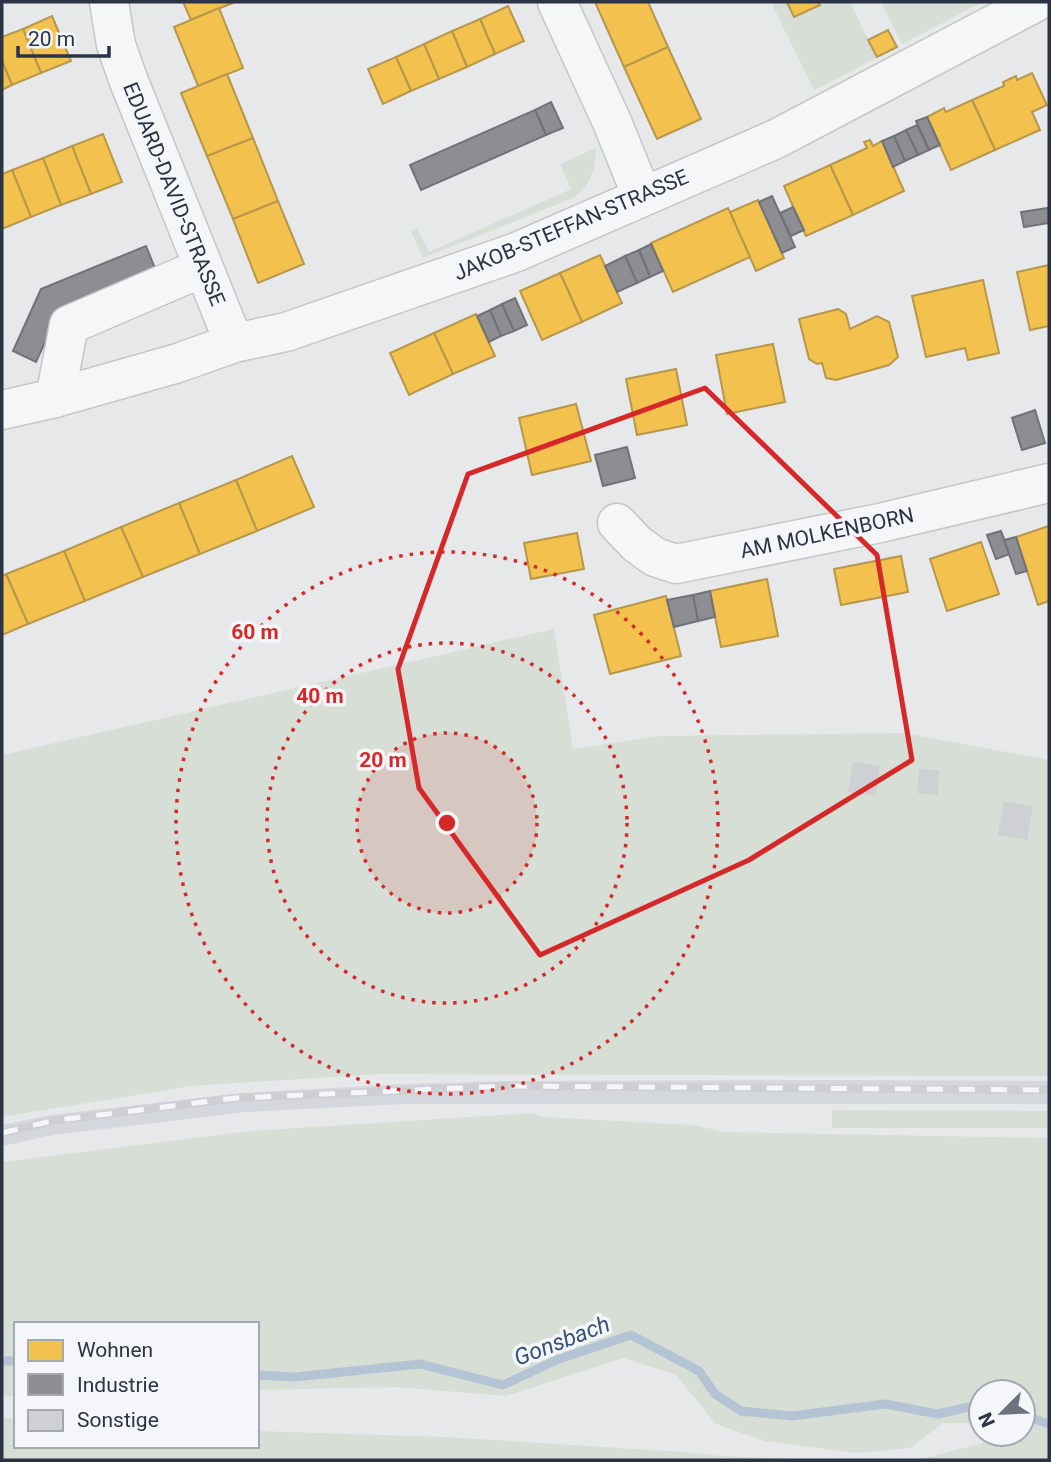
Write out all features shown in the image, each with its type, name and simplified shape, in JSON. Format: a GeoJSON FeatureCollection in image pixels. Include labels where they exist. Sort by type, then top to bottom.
{"type":"FeatureCollection","features":[{"type":"Feature","properties":{"kind":"street","name":"EDUARD-DAVID-STRASSE"},"geometry":{"type":"LineString","coordinates":[[108,2],[116,44],[128,79],[234,343]]}},
{"type":"Feature","properties":{"kind":"street"},"geometry":{"type":"LineString","coordinates":[[557,2],[612,122],[642,196]]}},
{"type":"Feature","properties":{"kind":"street","name":"JAKOB-STEFFAN-STRASSE"},"geometry":{"type":"LineString","coordinates":[[2,410],[178,363],[234,343],[286,332],[501,258],[776,139],[1036,2]]}},
{"type":"Feature","properties":{"kind":"street"},"geometry":{"type":"LineString","coordinates":[[55,398],[69,325],[204,269]]}},
{"type":"Feature","properties":{"kind":"street","name":"AM MOLKENBORN"},"geometry":{"type":"LineString","coordinates":[[617,523],[655,558],[676,564],[880,523],[1049,483]]}},
{"type":"Feature","properties":{"kind":"highlighted area"},"geometry":{"type":"Polygon","coordinates":[[[705,388],[877,555],[912,760],[749,860],[540,955],[419,788],[398,669],[468,474],[705,388]]]}},
{"type":"Feature","properties":{"kind":"shaded area"},"geometry":{"type":"Polygon","coordinates":[[[771,2],[787,2],[794,17],[825,2],[850,2],[877,58],[814,90],[771,2]]]}},
{"type":"Feature","properties":{"kind":"shaded area"},"geometry":{"type":"Polygon","coordinates":[[[881,2],[983,2],[902,44],[881,2]]]}},
{"type":"Feature","properties":{"kind":"shaded area"},"geometry":{"type":"Polygon","coordinates":[[[596,148],[591,176],[584,188],[573,198],[423,258],[411,231],[417,228],[429,252],[571,189],[560,164],[596,148]]]}},
{"type":"Feature","properties":{"kind":"shaded area"},"geometry":{"type":"Polygon","coordinates":[[[554,629],[573,749],[660,736],[904,733],[1049,760],[1049,1076],[379,1074],[191,1086],[2,1117],[2,755],[554,629]]]}},
{"type":"Feature","properties":{"kind":"shaded area"},"geometry":{"type":"Polygon","coordinates":[[[506,1081],[1049,1081],[1049,1104],[406,1104],[246,1112],[53,1135],[2,1146],[2,1125],[51,1115],[241,1093],[506,1081]]]}},
{"type":"Feature","properties":{"kind":"shaded area"},"geometry":{"type":"Polygon","coordinates":[[[832,1110],[1049,1111],[1049,1128],[832,1128],[832,1110]]]}},
{"type":"Feature","properties":{"kind":"shaded area"},"geometry":{"type":"Polygon","coordinates":[[[533,1113],[543,1117],[693,1125],[724,1132],[1049,1138],[1049,1460],[917,1460],[967,1447],[1037,1448],[1037,1378],[967,1378],[967,1423],[943,1423],[910,1448],[856,1453],[765,1441],[716,1424],[676,1375],[623,1358],[506,1396],[397,1387],[259,1390],[259,1322],[14,1322],[14,1397],[2,1395],[2,1162],[250,1131],[533,1113]]]}},
{"type":"Feature","properties":{"kind":"shaded area"},"geometry":{"type":"Polygon","coordinates":[[[2,1418],[14,1419],[14,1448],[259,1448],[259,1431],[445,1437],[818,1460],[2,1460],[2,1418]]]}},
{"type":"Feature","properties":{"kind":"building: Wohnen"},"geometry":{"type":"Polygon","coordinates":[[[183,2],[235,2],[191,20],[183,2]]]}},
{"type":"Feature","properties":{"kind":"building: Wohnen"},"geometry":{"type":"Polygon","coordinates":[[[595,2],[648,2],[668,47],[624,67],[595,2]]]}},
{"type":"Feature","properties":{"kind":"building: Wohnen"},"geometry":{"type":"Polygon","coordinates":[[[787,2],[818,2],[820,5],[794,17],[787,2]]]}},
{"type":"Feature","properties":{"kind":"building: Wohnen"},"geometry":{"type":"Polygon","coordinates":[[[508,6],[524,41],[495,54],[480,19],[508,6]]]}},
{"type":"Feature","properties":{"kind":"building: Wohnen"},"geometry":{"type":"Polygon","coordinates":[[[219,8],[243,68],[198,86],[174,27],[219,8]]]}},
{"type":"Feature","properties":{"kind":"building: Wohnen"},"geometry":{"type":"Polygon","coordinates":[[[52,16],[71,61],[41,73],[23,29],[52,16]]]}},
{"type":"Feature","properties":{"kind":"building: Wohnen"},"geometry":{"type":"Polygon","coordinates":[[[480,19],[495,54],[467,67],[452,31],[480,19]]]}},
{"type":"Feature","properties":{"kind":"building: Wohnen"},"geometry":{"type":"Polygon","coordinates":[[[23,29],[41,73],[12,85],[2,61],[2,37],[23,29]]]}},
{"type":"Feature","properties":{"kind":"building: Wohnen"},"geometry":{"type":"Polygon","coordinates":[[[888,30],[897,47],[877,57],[868,40],[888,30]]]}},
{"type":"Feature","properties":{"kind":"building: Wohnen"},"geometry":{"type":"Polygon","coordinates":[[[452,31],[467,67],[439,79],[424,44],[452,31]]]}},
{"type":"Feature","properties":{"kind":"building: Wohnen"},"geometry":{"type":"Polygon","coordinates":[[[424,44],[439,79],[411,91],[396,57],[424,44]]]}},
{"type":"Feature","properties":{"kind":"building: Wohnen"},"geometry":{"type":"Polygon","coordinates":[[[668,47],[701,119],[657,139],[624,67],[668,47]]]}},
{"type":"Feature","properties":{"kind":"building: Wohnen"},"geometry":{"type":"Polygon","coordinates":[[[396,57],[411,91],[383,104],[368,69],[396,57]]]}},
{"type":"Feature","properties":{"kind":"building: Wohnen"},"geometry":{"type":"Polygon","coordinates":[[[2,61],[12,85],[2,90],[2,61]]]}},
{"type":"Feature","properties":{"kind":"building: Wohnen"},"geometry":{"type":"Polygon","coordinates":[[[1032,73],[1047,105],[1032,112],[1040,130],[995,150],[972,100],[1004,86],[1003,82],[1016,76],[1017,80],[1032,73]]]}},
{"type":"Feature","properties":{"kind":"building: Wohnen"},"geometry":{"type":"Polygon","coordinates":[[[227,74],[253,138],[207,156],[181,93],[227,74]]]}},
{"type":"Feature","properties":{"kind":"building: Wohnen"},"geometry":{"type":"Polygon","coordinates":[[[972,100],[995,150],[951,170],[927,117],[944,108],[946,112],[972,100]]]}},
{"type":"Feature","properties":{"kind":"building: Wohnen"},"geometry":{"type":"Polygon","coordinates":[[[103,134],[122,182],[91,194],[72,146],[103,134]]]}},
{"type":"Feature","properties":{"kind":"building: Wohnen"},"geometry":{"type":"Polygon","coordinates":[[[253,138],[278,201],[233,219],[207,156],[253,138]]]}},
{"type":"Feature","properties":{"kind":"building: Wohnen"},"geometry":{"type":"Polygon","coordinates":[[[870,140],[873,146],[882,141],[904,191],[853,215],[830,165],[867,148],[864,142],[870,140]]]}},
{"type":"Feature","properties":{"kind":"building: Wohnen"},"geometry":{"type":"Polygon","coordinates":[[[72,146],[91,194],[61,205],[43,158],[72,146]]]}},
{"type":"Feature","properties":{"kind":"building: Wohnen"},"geometry":{"type":"Polygon","coordinates":[[[43,158],[61,205],[31,217],[12,170],[43,158]]]}},
{"type":"Feature","properties":{"kind":"building: Wohnen"},"geometry":{"type":"Polygon","coordinates":[[[830,165],[853,215],[806,236],[784,186],[830,165]]]}},
{"type":"Feature","properties":{"kind":"building: Wohnen"},"geometry":{"type":"Polygon","coordinates":[[[12,170],[31,217],[2,229],[2,174],[12,170]]]}},
{"type":"Feature","properties":{"kind":"building: Wohnen"},"geometry":{"type":"Polygon","coordinates":[[[758,200],[784,258],[756,271],[730,212],[758,200]]]}},
{"type":"Feature","properties":{"kind":"building: Wohnen"},"geometry":{"type":"Polygon","coordinates":[[[278,201],[304,264],[258,283],[233,219],[278,201]]]}},
{"type":"Feature","properties":{"kind":"building: Wohnen"},"geometry":{"type":"Polygon","coordinates":[[[728,208],[750,257],[673,292],[651,243],[728,208]]]}},
{"type":"Feature","properties":{"kind":"building: Wohnen"},"geometry":{"type":"Polygon","coordinates":[[[600,255],[622,303],[582,322],[560,273],[600,255]]]}},
{"type":"Feature","properties":{"kind":"building: Wohnen"},"geometry":{"type":"Polygon","coordinates":[[[1049,265],[1049,326],[1030,330],[1017,272],[1049,265]]]}},
{"type":"Feature","properties":{"kind":"building: Wohnen"},"geometry":{"type":"Polygon","coordinates":[[[560,273],[582,322],[542,340],[520,291],[560,273]]]}},
{"type":"Feature","properties":{"kind":"building: Wohnen"},"geometry":{"type":"Polygon","coordinates":[[[983,280],[999,353],[968,360],[965,348],[926,357],[912,296],[983,280]]]}},
{"type":"Feature","properties":{"kind":"building: Wohnen"},"geometry":{"type":"Polygon","coordinates":[[[838,309],[846,314],[850,329],[877,316],[889,322],[898,357],[889,365],[836,380],[826,378],[822,363],[817,364],[809,359],[799,319],[838,309]]]}},
{"type":"Feature","properties":{"kind":"building: Wohnen"},"geometry":{"type":"Polygon","coordinates":[[[476,314],[495,356],[453,374],[434,333],[476,314]]]}},
{"type":"Feature","properties":{"kind":"building: Wohnen"},"geometry":{"type":"Polygon","coordinates":[[[434,333],[453,374],[409,395],[390,353],[434,333]]]}},
{"type":"Feature","properties":{"kind":"building: Wohnen"},"geometry":{"type":"Polygon","coordinates":[[[773,344],[785,402],[727,414],[716,355],[773,344]]]}},
{"type":"Feature","properties":{"kind":"building: Wohnen"},"geometry":{"type":"Polygon","coordinates":[[[676,369],[687,425],[637,435],[626,379],[676,369]]]}},
{"type":"Feature","properties":{"kind":"building: Wohnen"},"geometry":{"type":"Polygon","coordinates":[[[576,404],[591,461],[532,475],[519,418],[576,404]]]}},
{"type":"Feature","properties":{"kind":"building: Wohnen"},"geometry":{"type":"Polygon","coordinates":[[[292,456],[314,507],[257,531],[236,480],[292,456]]]}},
{"type":"Feature","properties":{"kind":"building: Wohnen"},"geometry":{"type":"Polygon","coordinates":[[[236,480],[257,531],[200,554],[179,503],[236,480]]]}},
{"type":"Feature","properties":{"kind":"building: Wohnen"},"geometry":{"type":"Polygon","coordinates":[[[179,503],[200,554],[143,577],[121,527],[179,503]]]}},
{"type":"Feature","properties":{"kind":"building: Wohnen"},"geometry":{"type":"Polygon","coordinates":[[[1049,526],[1049,601],[1038,605],[1016,537],[1049,526]]]}},
{"type":"Feature","properties":{"kind":"building: Wohnen"},"geometry":{"type":"Polygon","coordinates":[[[121,527],[143,577],[85,601],[64,551],[121,527]]]}},
{"type":"Feature","properties":{"kind":"building: Wohnen"},"geometry":{"type":"Polygon","coordinates":[[[577,533],[584,569],[531,579],[524,543],[577,533]]]}},
{"type":"Feature","properties":{"kind":"building: Wohnen"},"geometry":{"type":"Polygon","coordinates":[[[981,542],[999,594],[947,611],[930,559],[981,542]]]}},
{"type":"Feature","properties":{"kind":"building: Wohnen"},"geometry":{"type":"Polygon","coordinates":[[[64,551],[85,601],[28,624],[6,574],[64,551]]]}},
{"type":"Feature","properties":{"kind":"building: Wohnen"},"geometry":{"type":"Polygon","coordinates":[[[901,556],[908,592],[841,605],[834,569],[901,556]]]}},
{"type":"Feature","properties":{"kind":"building: Wohnen"},"geometry":{"type":"Polygon","coordinates":[[[6,574],[28,624],[2,635],[2,576],[6,574]]]}},
{"type":"Feature","properties":{"kind":"building: Wohnen"},"geometry":{"type":"Polygon","coordinates":[[[767,579],[778,636],[721,647],[710,591],[767,579]]]}},
{"type":"Feature","properties":{"kind":"building: Wohnen"},"geometry":{"type":"Polygon","coordinates":[[[666,596],[681,656],[610,674],[594,615],[666,596]]]}},
{"type":"Feature","properties":{"kind":"building: Industrie"},"geometry":{"type":"Polygon","coordinates":[[[551,102],[563,128],[546,135],[535,110],[551,102]]]}},
{"type":"Feature","properties":{"kind":"building: Industrie"},"geometry":{"type":"Polygon","coordinates":[[[535,110],[546,135],[421,190],[410,165],[535,110]]]}},
{"type":"Feature","properties":{"kind":"building: Industrie"},"geometry":{"type":"Polygon","coordinates":[[[927,117],[940,145],[929,150],[916,121],[927,117]]]}},
{"type":"Feature","properties":{"kind":"building: Industrie"},"geometry":{"type":"Polygon","coordinates":[[[917,125],[929,150],[918,155],[906,130],[917,125]]]}},
{"type":"Feature","properties":{"kind":"building: Industrie"},"geometry":{"type":"Polygon","coordinates":[[[906,130],[918,155],[905,161],[894,136],[906,130]]]}},
{"type":"Feature","properties":{"kind":"building: Industrie"},"geometry":{"type":"Polygon","coordinates":[[[894,136],[905,161],[893,167],[882,141],[894,136]]]}},
{"type":"Feature","properties":{"kind":"building: Industrie"},"geometry":{"type":"Polygon","coordinates":[[[772,196],[795,247],[782,253],[759,202],[772,196]]]}},
{"type":"Feature","properties":{"kind":"building: Industrie"},"geometry":{"type":"Polygon","coordinates":[[[793,207],[804,230],[791,236],[780,213],[793,207]]]}},
{"type":"Feature","properties":{"kind":"building: Industrie"},"geometry":{"type":"Polygon","coordinates":[[[1048,208],[1049,223],[1024,227],[1021,212],[1048,208]]]}},
{"type":"Feature","properties":{"kind":"building: Industrie"},"geometry":{"type":"Polygon","coordinates":[[[651,244],[663,271],[650,277],[639,250],[651,244]]]}},
{"type":"Feature","properties":{"kind":"building: Industrie"},"geometry":{"type":"Polygon","coordinates":[[[146,246],[156,271],[60,310],[36,362],[13,351],[41,289],[146,246]]]}},
{"type":"Feature","properties":{"kind":"building: Industrie"},"geometry":{"type":"Polygon","coordinates":[[[639,250],[650,277],[637,283],[625,256],[639,250]]]}},
{"type":"Feature","properties":{"kind":"building: Industrie"},"geometry":{"type":"Polygon","coordinates":[[[625,256],[637,283],[617,292],[605,266],[625,256]]]}},
{"type":"Feature","properties":{"kind":"building: Industrie"},"geometry":{"type":"Polygon","coordinates":[[[515,298],[527,325],[514,331],[502,304],[515,298]]]}},
{"type":"Feature","properties":{"kind":"building: Industrie"},"geometry":{"type":"Polygon","coordinates":[[[502,304],[514,331],[501,336],[490,310],[502,304]]]}},
{"type":"Feature","properties":{"kind":"building: Industrie"},"geometry":{"type":"Polygon","coordinates":[[[490,310],[501,336],[489,342],[477,316],[490,310]]]}},
{"type":"Feature","properties":{"kind":"building: Industrie"},"geometry":{"type":"Polygon","coordinates":[[[1035,410],[1045,443],[1022,450],[1012,418],[1035,410]]]}},
{"type":"Feature","properties":{"kind":"building: Industrie"},"geometry":{"type":"Polygon","coordinates":[[[627,447],[635,478],[603,486],[595,455],[627,447]]]}},
{"type":"Feature","properties":{"kind":"building: Industrie"},"geometry":{"type":"Polygon","coordinates":[[[1001,531],[1010,554],[996,559],[987,535],[1001,531]]]}},
{"type":"Feature","properties":{"kind":"building: Industrie"},"geometry":{"type":"Polygon","coordinates":[[[1016,537],[1027,571],[1016,574],[1004,540],[1016,537]]]}},
{"type":"Feature","properties":{"kind":"building: Industrie"},"geometry":{"type":"Polygon","coordinates":[[[710,591],[715,617],[698,621],[693,595],[710,591]]]}},
{"type":"Feature","properties":{"kind":"building: Industrie"},"geometry":{"type":"Polygon","coordinates":[[[693,595],[698,621],[674,627],[667,600],[693,595]]]}},
{"type":"Feature","properties":{"kind":"building: Sonstige"},"geometry":{"type":"Polygon","coordinates":[[[853,762],[880,766],[876,796],[848,792],[853,762]]]}},
{"type":"Feature","properties":{"kind":"building: Sonstige"},"geometry":{"type":"Polygon","coordinates":[[[919,769],[939,770],[938,795],[917,793],[919,769]]]}},
{"type":"Feature","properties":{"kind":"building: Sonstige"},"geometry":{"type":"Polygon","coordinates":[[[1004,802],[1033,806],[1027,840],[998,835],[1004,802]]]}},
{"type":"Feature","properties":{"kind":"waterway","name":"Gonsbach"},"geometry":{"type":"LineString","coordinates":[[259,1375],[295,1377],[420,1364],[503,1385],[559,1359],[631,1335],[699,1371],[715,1394],[741,1411],[792,1416],[885,1404],[938,1414],[967,1407]]}},
{"type":"Feature","properties":{"kind":"waterway","name":"Gonsbach"},"geometry":{"type":"LineString","coordinates":[[2,1361],[14,1361]]}},
{"type":"Feature","properties":{"kind":"waterway","name":"Gonsbach"},"geometry":{"type":"LineString","coordinates":[[1037,1420],[1049,1424]]}},
{"type":"Feature","properties":{"kind":"railway"},"geometry":{"type":"LineString","coordinates":[[2,1133],[51,1121],[236,1098],[505,1086],[1049,1090]]}}]}
